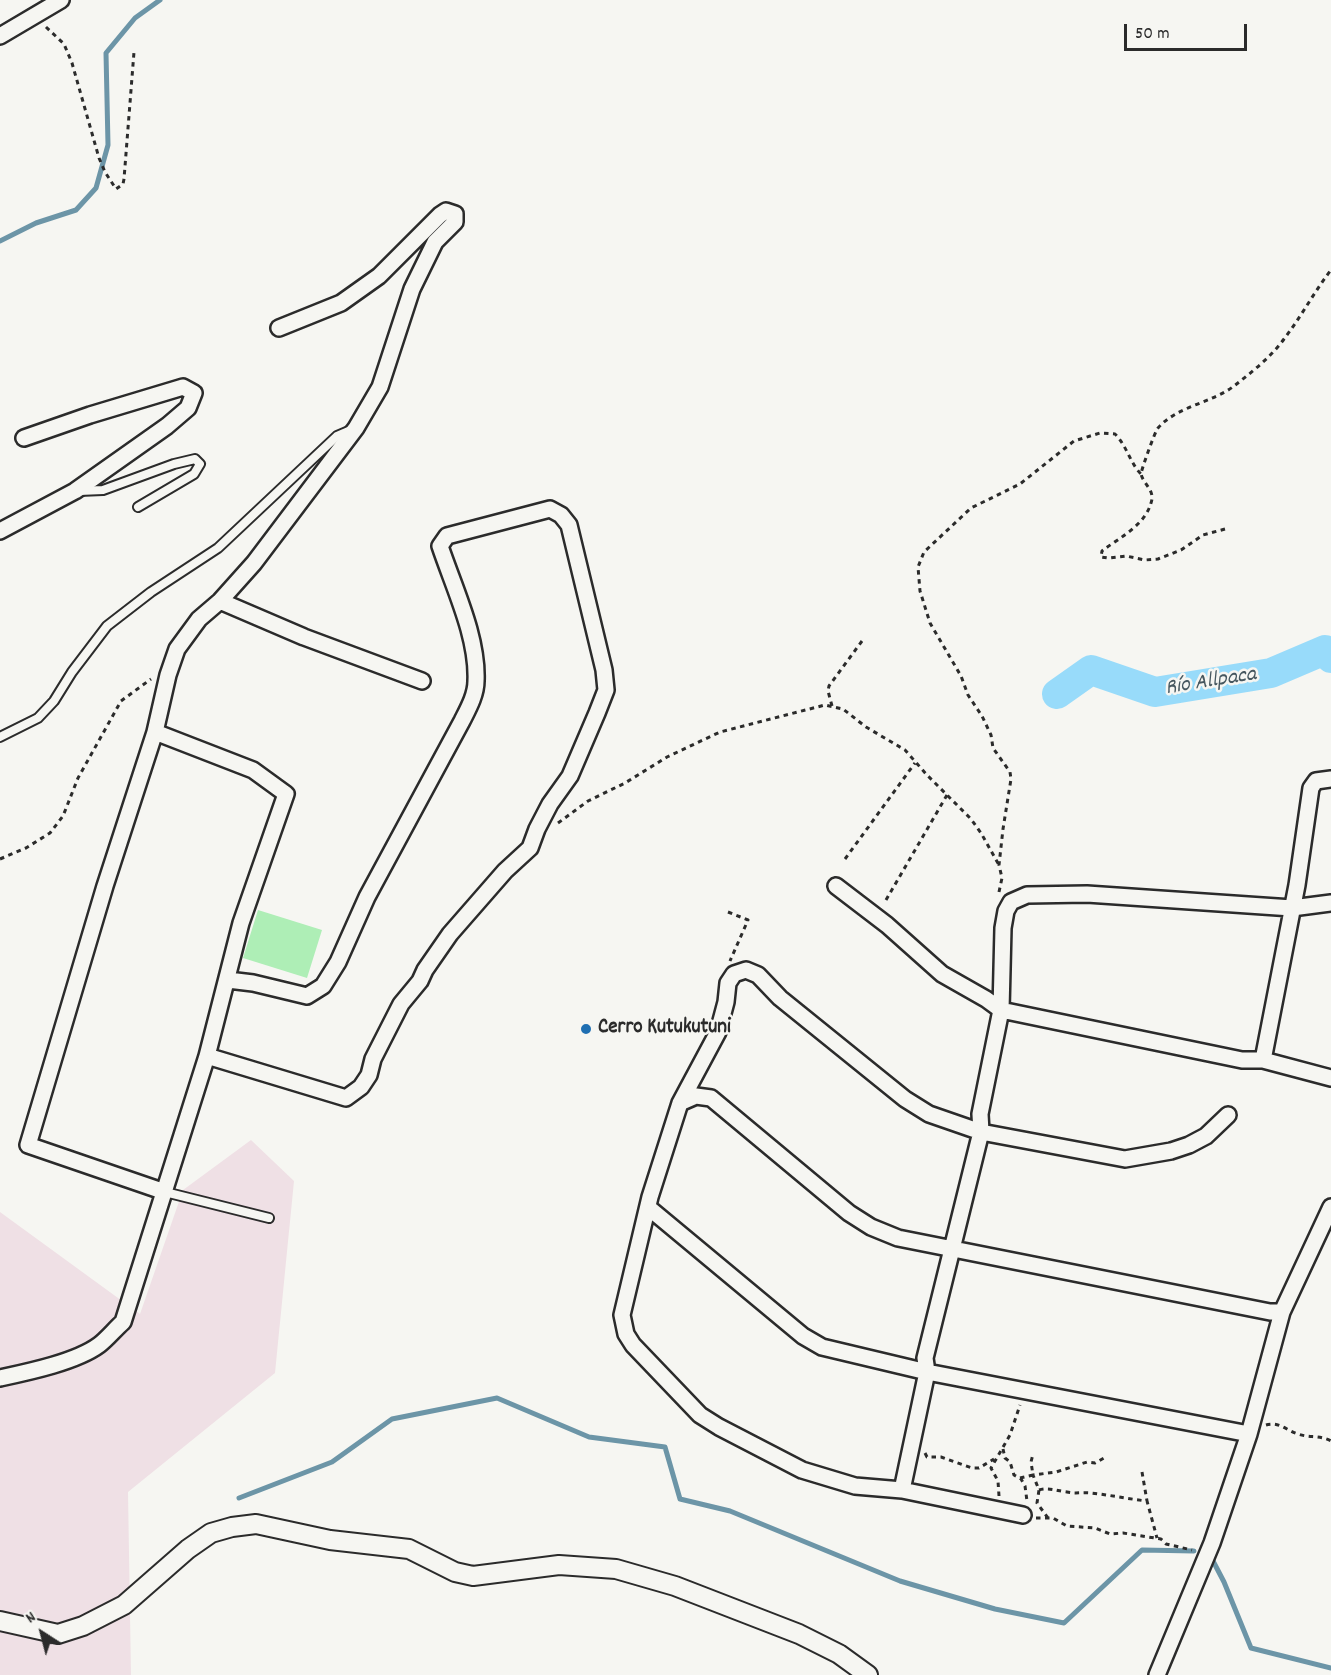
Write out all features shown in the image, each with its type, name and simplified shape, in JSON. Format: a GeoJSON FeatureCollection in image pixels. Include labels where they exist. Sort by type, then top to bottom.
{"type":"FeatureCollection","features":[{"type":"Feature","properties":{"kind":"street"},"geometry":{"type":"LineString","coordinates":[[0,36],[61,0]]}},
{"type":"Feature","properties":{"kind":"street"},"geometry":{"type":"LineString","coordinates":[[165,1192],[28,1145],[105,886],[155,732],[168,675],[177,649],[199,619],[220,601],[254,563],[356,428],[380,387],[412,289],[435,242],[455,222],[455,214],[446,211],[379,276],[341,303],[279,328]]}},
{"type":"Feature","properties":{"kind":"street"},"geometry":{"type":"LineString","coordinates":[[0,531],[75,491],[167,426],[188,408],[194,393],[183,387],[24,438]]}},
{"type":"Feature","properties":{"kind":"street"},"geometry":{"type":"LineString","coordinates":[[207,1056],[346,1098],[361,1087],[369,1075],[373,1059],[401,1004],[420,981],[450,934],[505,871],[530,848],[550,804],[570,776],[606,690],[604,670],[569,525],[561,515],[550,509],[447,536],[442,541],[440,546],[473,644],[476,683],[471,702],[462,721],[368,897],[338,962],[323,986],[307,996],[270,989],[253,983],[228,980]]}},
{"type":"Feature","properties":{"kind":"street"},"geometry":{"type":"LineString","coordinates":[[220,601],[304,637],[422,681]]}},
{"type":"Feature","properties":{"kind":"street"},"geometry":{"type":"LineString","coordinates":[[0,1378],[39,1370],[88,1351],[99,1345],[123,1322],[207,1056],[241,923],[286,794],[253,770],[155,732]]}},
{"type":"Feature","properties":{"kind":"street"},"geometry":{"type":"LineString","coordinates":[[1263,1060],[1297,885],[1311,788],[1316,781],[1331,779]]}},
{"type":"Feature","properties":{"kind":"street"},"geometry":{"type":"LineString","coordinates":[[836,886],[887,925],[942,974],[986,999],[1000,1010],[1242,1060],[1263,1060],[1331,1078]]}},
{"type":"Feature","properties":{"kind":"street"},"geometry":{"type":"LineString","coordinates":[[902,1490],[927,1372],[925,1358],[981,1132],[981,1114],[1000,1010],[1003,928],[1006,911],[1011,902],[1027,895],[1087,894],[1292,908],[1331,903]]}},
{"type":"Feature","properties":{"kind":"street"},"geometry":{"type":"LineString","coordinates":[[1023,1515],[902,1490],[855,1486],[802,1470],[700,1415],[633,1345],[626,1334],[622,1315],[650,1197],[680,1103],[718,1032],[726,1002],[728,983],[734,974],[747,970],[758,975],[780,998],[905,1099],[929,1114],[981,1132],[1125,1158],[1171,1152],[1189,1145],[1206,1136],[1227,1115]]}},
{"type":"Feature","properties":{"kind":"street"},"geometry":{"type":"LineString","coordinates":[[680,1103],[696,1096],[711,1098],[849,1214],[871,1227],[898,1238],[1270,1312],[1282,1312]]}},
{"type":"Feature","properties":{"kind":"street"},"geometry":{"type":"LineString","coordinates":[[1157,1675],[1208,1552],[1249,1434],[1282,1312],[1331,1207]]}},
{"type":"Feature","properties":{"kind":"street"},"geometry":{"type":"LineString","coordinates":[[649,1209],[803,1336],[822,1347],[927,1372],[1249,1434]]}},
{"type":"Feature","properties":{"kind":"street"},"geometry":{"type":"LineString","coordinates":[[0,1621],[58,1634],[83,1626],[124,1605],[211,1533],[256,1524],[330,1540],[409,1549],[455,1572],[473,1576],[559,1564],[616,1569],[675,1586],[799,1635],[839,1654],[868,1675]]}},
{"type":"Feature","properties":{"kind":"lane"},"geometry":{"type":"LineString","coordinates":[[0,737],[38,718],[54,702],[72,672],[107,626],[151,592],[218,548],[337,436],[356,428]]}},
{"type":"Feature","properties":{"kind":"lane"},"geometry":{"type":"LineString","coordinates":[[75,491],[103,490],[174,464],[195,459],[200,464],[194,474],[138,507]]}},
{"type":"Feature","properties":{"kind":"lane"},"geometry":{"type":"LineString","coordinates":[[165,1192],[269,1218]]}},
{"type":"Feature","properties":{"kind":"path"},"geometry":{"type":"LineString","coordinates":[[34,15],[64,44],[99,158],[116,189],[123,184],[134,52]]}},
{"type":"Feature","properties":{"kind":"path"},"geometry":{"type":"LineString","coordinates":[[1141,474],[1156,429],[1170,418],[1226,392],[1265,360],[1282,342],[1331,270]]}},
{"type":"Feature","properties":{"kind":"path"},"geometry":{"type":"LineString","coordinates":[[999,865],[1007,797],[1011,785],[1010,772],[996,753],[982,716],[968,695],[961,676],[930,623],[918,579],[924,552],[962,515],[980,503],[1016,486],[1074,441],[1100,433],[1114,434],[1141,474],[1152,498],[1141,520],[1120,540],[1102,551],[1101,556],[1158,559],[1181,550],[1203,535],[1225,529]]}},
{"type":"Feature","properties":{"kind":"path"},"geometry":{"type":"LineString","coordinates":[[832,706],[829,686],[862,641]]}},
{"type":"Feature","properties":{"kind":"path"},"geometry":{"type":"LineString","coordinates":[[0,859],[26,848],[50,833],[63,816],[83,770],[121,701],[155,676],[168,675]]}},
{"type":"Feature","properties":{"kind":"path"},"geometry":{"type":"LineString","coordinates":[[554,826],[588,801],[720,732],[761,723],[814,706],[832,706],[843,709],[866,727],[897,743],[981,832],[999,865],[1002,878],[998,898],[999,906],[1006,911]]}},
{"type":"Feature","properties":{"kind":"path"},"geometry":{"type":"LineString","coordinates":[[845,859],[915,762]]}},
{"type":"Feature","properties":{"kind":"path"},"geometry":{"type":"LineString","coordinates":[[886,900],[947,795]]}},
{"type":"Feature","properties":{"kind":"path"},"geometry":{"type":"LineString","coordinates":[[728,912],[748,920],[731,955],[728,983]]}},
{"type":"Feature","properties":{"kind":"path"},"geometry":{"type":"LineString","coordinates":[[914,1432],[923,1434],[927,1457],[941,1457],[972,1468],[979,1468],[996,1457],[1003,1449],[1018,1413],[1022,1390]]}},
{"type":"Feature","properties":{"kind":"path"},"geometry":{"type":"LineString","coordinates":[[1249,1434],[1272,1423],[1297,1434],[1324,1437],[1331,1441]]}},
{"type":"Feature","properties":{"kind":"path"},"geometry":{"type":"LineString","coordinates":[[1003,1449],[1014,1475],[1025,1486],[1027,1500],[1023,1515],[1041,1519],[1057,1519],[1067,1526],[1095,1528],[1110,1534],[1123,1533],[1157,1538],[1166,1544],[1208,1552]]}},
{"type":"Feature","properties":{"kind":"path"},"geometry":{"type":"LineString","coordinates":[[1033,1454],[1031,1462],[1033,1475],[1039,1490],[1037,1503],[1048,1518]]}},
{"type":"Feature","properties":{"kind":"path"},"geometry":{"type":"LineString","coordinates":[[996,1457],[991,1468],[999,1485],[996,1509]]}},
{"type":"Feature","properties":{"kind":"path"},"geometry":{"type":"LineString","coordinates":[[1018,1478],[1056,1472],[1087,1462],[1095,1463],[1104,1458]]}},
{"type":"Feature","properties":{"kind":"path"},"geometry":{"type":"LineString","coordinates":[[1142,1472],[1157,1538]]}},
{"type":"Feature","properties":{"kind":"path"},"geometry":{"type":"LineString","coordinates":[[1039,1490],[1049,1488],[1147,1501]]}},
{"type":"Feature","properties":{"kind":"shaded area"},"geometry":{"type":"Polygon","coordinates":[[[251,1140],[294,1181],[275,1373],[128,1492],[131,1675],[0,1675],[0,1212],[140,1314],[183,1190],[251,1140]]]}},
{"type":"Feature","properties":{"kind":"green space"},"geometry":{"type":"Polygon","coordinates":[[[258,910],[322,930],[307,978],[243,958],[258,910]]]}},
{"type":"Feature","properties":{"kind":"waterway"},"geometry":{"type":"LineString","coordinates":[[0,241],[36,223],[76,210],[96,188],[108,145],[106,53],[135,18],[160,0]]}},
{"type":"Feature","properties":{"kind":"waterway","name":"Río Allpaca"},"geometry":{"type":"LineString","coordinates":[[1057,694],[1091,670],[1155,692],[1271,673],[1325,650],[1331,658]]}},
{"type":"Feature","properties":{"kind":"waterway"},"geometry":{"type":"LineString","coordinates":[[239,1498],[332,1462],[392,1419],[497,1398],[589,1437],[665,1447],[680,1499],[730,1511],[900,1581],[995,1609],[1064,1623],[1142,1550],[1194,1551]]}},
{"type":"Feature","properties":{"kind":"waterway"},"geometry":{"type":"LineString","coordinates":[[1212,1559],[1251,1648],[1331,1668]]}},
{"type":"Feature","properties":{"kind":"place","name":"Cerro Kutukutuni"},"geometry":{"type":"Point","coordinates":[586,1029]}}]}
